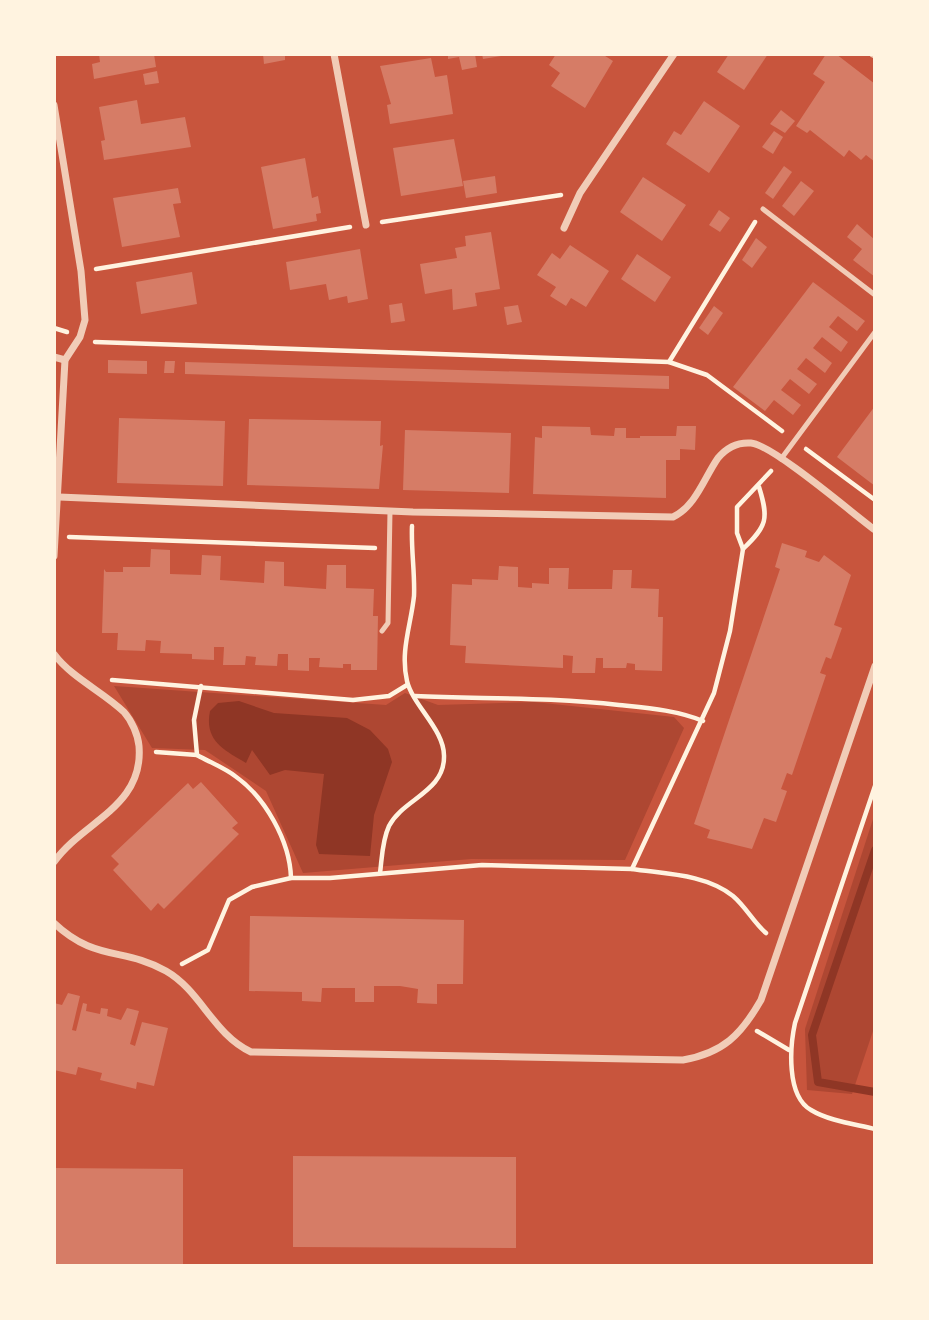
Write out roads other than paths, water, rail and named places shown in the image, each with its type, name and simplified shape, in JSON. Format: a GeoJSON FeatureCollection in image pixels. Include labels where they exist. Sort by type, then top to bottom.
{"type":"FeatureCollection","features":[{"type":"Feature","properties":{"kind":"street"},"geometry":{"type":"LineString","coordinates":[[334,54],[366,225]]}},
{"type":"Feature","properties":{"kind":"street"},"geometry":{"type":"LineString","coordinates":[[564,228],[580,194],[674,54]]}},
{"type":"Feature","properties":{"kind":"street"},"geometry":{"type":"LineString","coordinates":[[54,104],[81,271],[85,320],[80,337],[65,360],[54,556]]}},
{"type":"Feature","properties":{"kind":"street"},"geometry":{"type":"LineString","coordinates":[[54,357],[65,360]]}},
{"type":"Feature","properties":{"kind":"street"},"geometry":{"type":"LineString","coordinates":[[59,497],[413,512],[673,517],[682,512],[692,500],[726,449],[737,444],[753,443],[781,459],[875,530]]}},
{"type":"Feature","properties":{"kind":"street"},"geometry":{"type":"LineString","coordinates":[[54,654],[63,665],[106,695],[127,715],[138,737],[140,762],[132,786],[117,808],[68,843],[54,862]]}},
{"type":"Feature","properties":{"kind":"street"},"geometry":{"type":"LineString","coordinates":[[54,923],[71,940],[91,950],[147,962],[168,972],[234,1044],[266,1054],[683,1060],[707,1056],[729,1042],[747,1024],[761,1000],[875,666]]}},
{"type":"Feature","properties":{"kind":"lane"},"geometry":{"type":"LineString","coordinates":[[763,209],[875,295]]}},
{"type":"Feature","properties":{"kind":"lane"},"geometry":{"type":"LineString","coordinates":[[781,459],[875,332]]}},
{"type":"Feature","properties":{"kind":"lane"},"geometry":{"type":"LineString","coordinates":[[382,631],[388,623],[390,511]]}},
{"type":"Feature","properties":{"kind":"waterway"},"geometry":{"type":"LineString","coordinates":[[875,850],[812,1035],[818,1082],[875,1092]]}}]}
